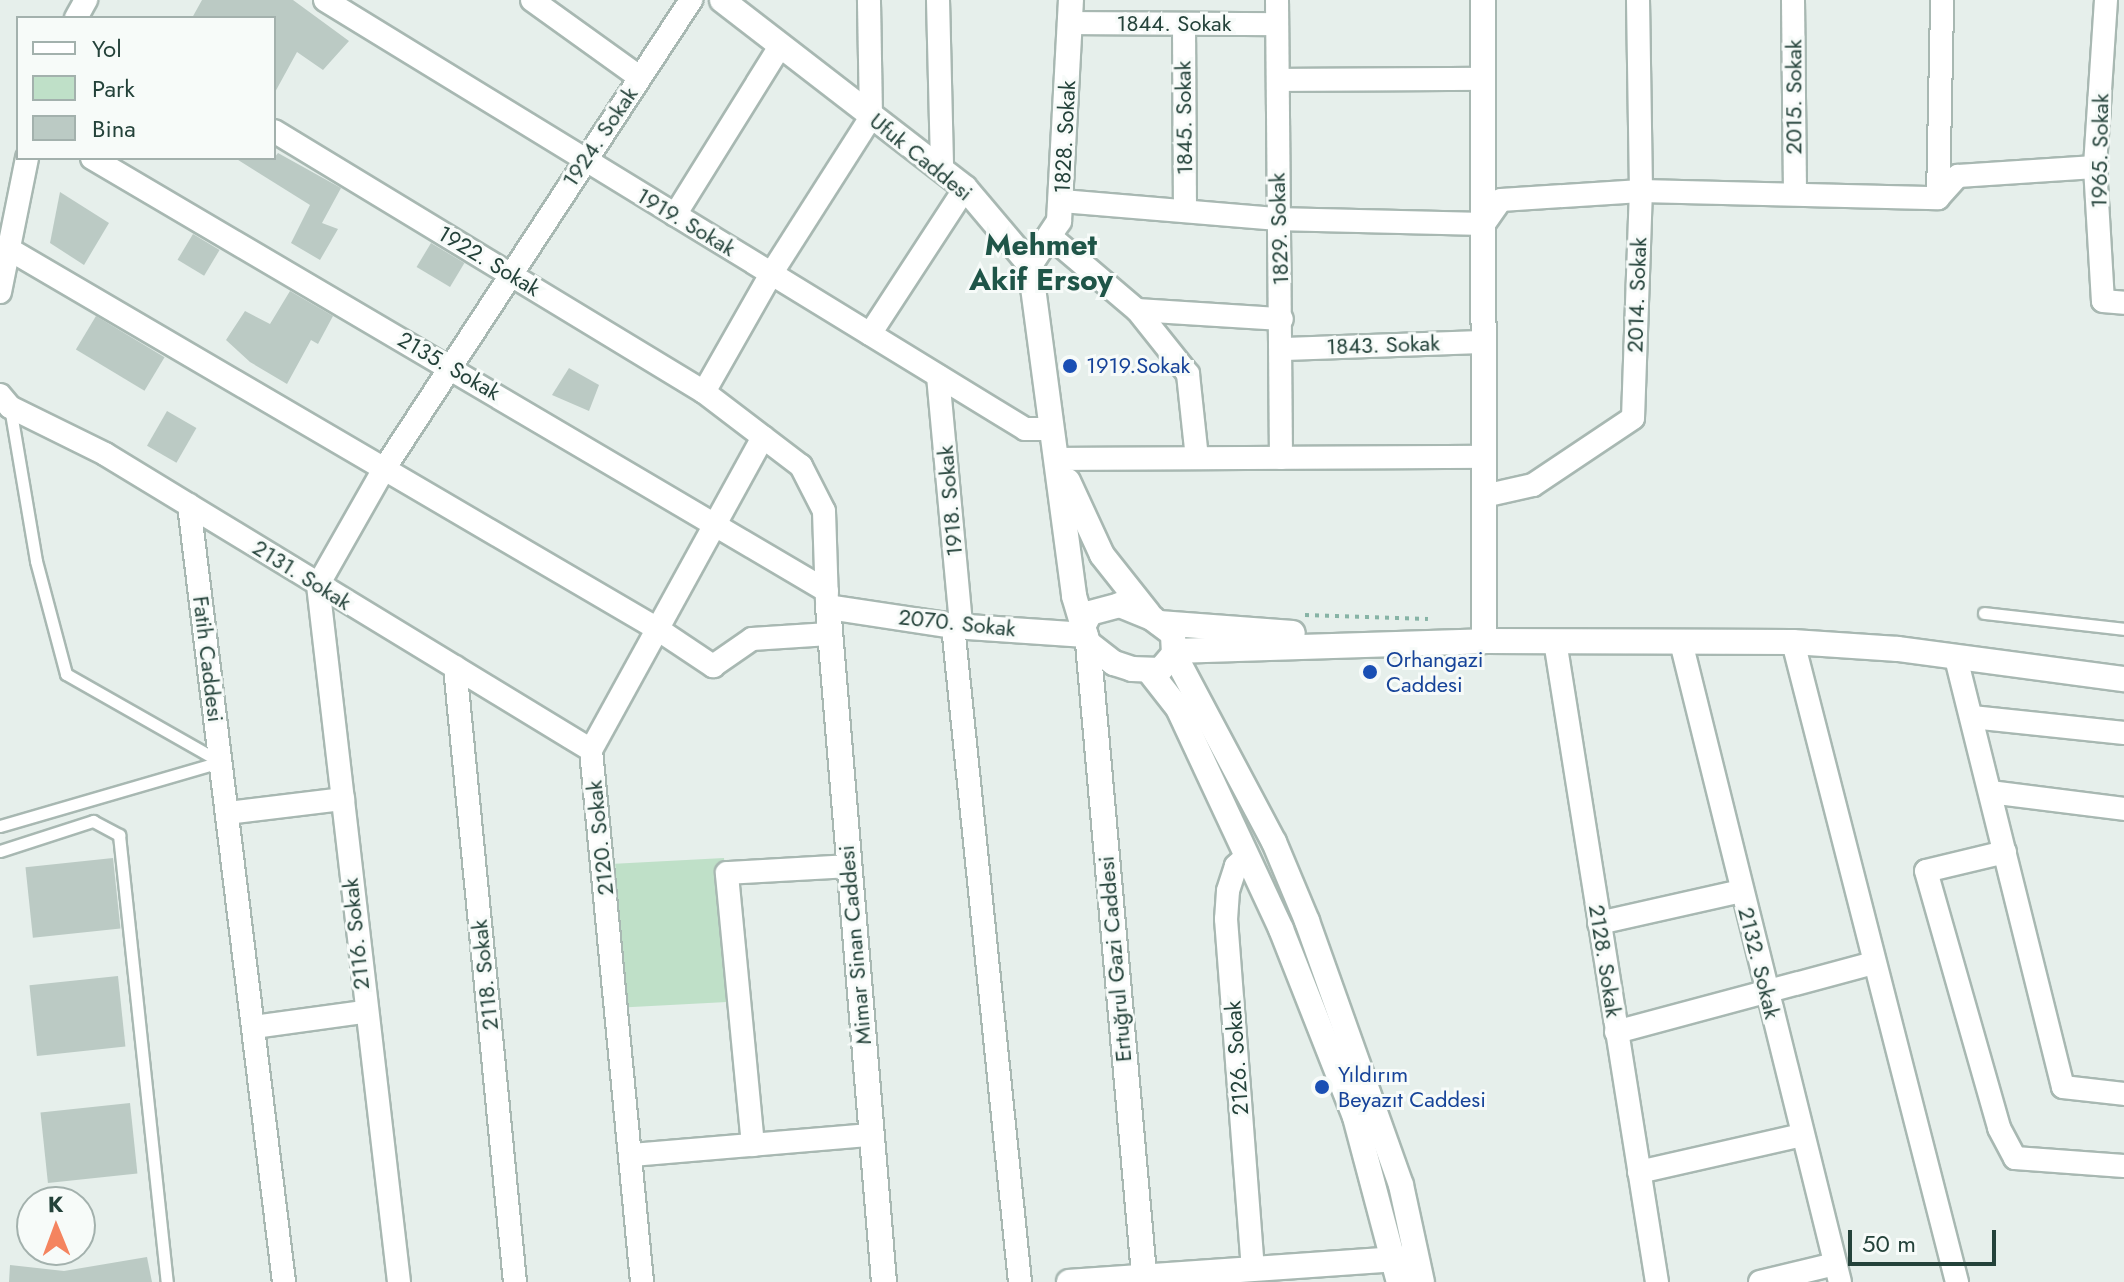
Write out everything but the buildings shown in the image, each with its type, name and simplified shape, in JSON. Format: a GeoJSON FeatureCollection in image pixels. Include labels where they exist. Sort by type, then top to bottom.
{"type":"FeatureCollection","features":[{"type":"Feature","properties":{"kind":"street","name":"1919. Sokak"},"geometry":{"type":"LineString","coordinates":[[325,0],[1025,429],[1052,429]]}},
{"type":"Feature","properties":{"kind":"street"},"geometry":{"type":"LineString","coordinates":[[532,0],[639,77]]}},
{"type":"Feature","properties":{"kind":"street","name":"1924. Sokak"},"geometry":{"type":"LineString","coordinates":[[318,585],[384,469],[584,159],[691,0]]}},
{"type":"Feature","properties":{"kind":"street"},"geometry":{"type":"LineString","coordinates":[[704,392],[771,274],[871,117],[869,0]]}},
{"type":"Feature","properties":{"kind":"street"},"geometry":{"type":"LineString","coordinates":[[938,0],[942,168]]}},
{"type":"Feature","properties":{"kind":"street","name":"1829. Sokak"},"geometry":{"type":"LineString","coordinates":[[1277,0],[1279,80],[1275,219],[1282,319],[1281,458]]}},
{"type":"Feature","properties":{"kind":"street"},"geometry":{"type":"LineString","coordinates":[[1483,0],[1484,641]]}},
{"type":"Feature","properties":{"kind":"street","name":"2014. Sokak"},"geometry":{"type":"LineString","coordinates":[[1484,496],[1533,485],[1633,418],[1641,191],[1638,0]]}},
{"type":"Feature","properties":{"kind":"street","name":"2015. Sokak"},"geometry":{"type":"LineString","coordinates":[[1793,0],[1795,194]]}},
{"type":"Feature","properties":{"kind":"street"},"geometry":{"type":"LineString","coordinates":[[1938,198],[1942,0]]}},
{"type":"Feature","properties":{"kind":"street","name":"1965. Sokak"},"geometry":{"type":"LineString","coordinates":[[2106,0],[2095,167],[2114,302]]}},
{"type":"Feature","properties":{"kind":"street","name":"Ufuk Caddesi"},"geometry":{"type":"LineString","coordinates":[[724,1],[871,117],[942,168],[965,188],[1030,265]]}},
{"type":"Feature","properties":{"kind":"street","name":"1844. Sokak"},"geometry":{"type":"LineString","coordinates":[[1071,12],[1184,24],[1277,24]]}},
{"type":"Feature","properties":{"kind":"street","name":"1828. Sokak"},"geometry":{"type":"LineString","coordinates":[[1030,265],[1052,238],[1062,201],[1071,12]]}},
{"type":"Feature","properties":{"kind":"street","name":"1845. Sokak"},"geometry":{"type":"LineString","coordinates":[[1184,24],[1185,211]]}},
{"type":"Feature","properties":{"kind":"street"},"geometry":{"type":"LineString","coordinates":[[675,215],[780,46]]}},
{"type":"Feature","properties":{"kind":"street"},"geometry":{"type":"LineString","coordinates":[[1279,80],[1483,79]]}},
{"type":"Feature","properties":{"kind":"street","name":"1922. Sokak"},"geometry":{"type":"LineString","coordinates":[[276,132],[704,392],[801,466],[824,511],[827,599]]}},
{"type":"Feature","properties":{"kind":"street"},"geometry":{"type":"LineString","coordinates":[[0,292],[27,160]]}},
{"type":"Feature","properties":{"kind":"street","name":"2135. Sokak"},"geometry":{"type":"LineString","coordinates":[[95,160],[805,578],[827,599]]}},
{"type":"Feature","properties":{"kind":"street"},"geometry":{"type":"LineString","coordinates":[[1484,224],[1501,200],[1641,191],[1938,198],[1958,176],[2095,167]]}},
{"type":"Feature","properties":{"kind":"street"},"geometry":{"type":"LineString","coordinates":[[870,334],[965,188]]}},
{"type":"Feature","properties":{"kind":"street"},"geometry":{"type":"LineString","coordinates":[[1062,201],[1275,219],[1484,224]]}},
{"type":"Feature","properties":{"kind":"street"},"geometry":{"type":"LineString","coordinates":[[1052,238],[1137,310],[1188,374],[1197,458]]}},
{"type":"Feature","properties":{"kind":"street"},"geometry":{"type":"LineString","coordinates":[[7,248],[656,628],[713,666],[752,639],[829,634]]}},
{"type":"Feature","properties":{"kind":"street"},"geometry":{"type":"LineString","coordinates":[[1030,265],[1058,459],[1102,555],[1156,621],[1176,640],[1167,665],[1149,671],[1114,663],[1086,634],[1090,613],[1106,606],[1156,621],[1484,641]]}},
{"type":"Feature","properties":{"kind":"street"},"geometry":{"type":"LineString","coordinates":[[1137,310],[1282,319]]}},
{"type":"Feature","properties":{"kind":"street","name":"1843. Sokak"},"geometry":{"type":"LineString","coordinates":[[1282,349],[1484,342]]}},
{"type":"Feature","properties":{"kind":"street","name":"1918. Sokak"},"geometry":{"type":"LineString","coordinates":[[938,376],[957,626],[1020,1282]]}},
{"type":"Feature","properties":{"kind":"street"},"geometry":{"type":"LineString","coordinates":[[0,381],[5,401]]}},
{"type":"Feature","properties":{"kind":"street","name":"2131. Sokak"},"geometry":{"type":"LineString","coordinates":[[5,401],[105,454],[591,750]]}},
{"type":"Feature","properties":{"kind":"street","name":"2120. Sokak"},"geometry":{"type":"LineString","coordinates":[[642,1282],[591,750],[712,523],[763,437]]}},
{"type":"Feature","properties":{"kind":"street"},"geometry":{"type":"LineString","coordinates":[[1058,459],[1484,457]]}},
{"type":"Feature","properties":{"kind":"street","name":"Ertuğrul Gazi Caddesi"},"geometry":{"type":"LineString","coordinates":[[1058,459],[1074,596],[1086,634],[1145,1278]]}},
{"type":"Feature","properties":{"kind":"street","name":"Fatih Caddesi"},"geometry":{"type":"LineString","coordinates":[[189,505],[284,1282]]}},
{"type":"Feature","properties":{"kind":"street","name":"2116. Sokak"},"geometry":{"type":"LineString","coordinates":[[318,585],[364,1012],[399,1282]]}},
{"type":"Feature","properties":{"kind":"street","name":"2070. Sokak"},"geometry":{"type":"LineString","coordinates":[[827,599],[957,626],[1086,634]]}},
{"type":"Feature","properties":{"kind":"street","name":"Mimar Sinan Caddesi"},"geometry":{"type":"LineString","coordinates":[[827,599],[884,1282]]}},
{"type":"Feature","properties":{"kind":"street"},"geometry":{"type":"LineString","coordinates":[[1174,652],[1484,641],[1793,642],[2124,679]]}},
{"type":"Feature","properties":{"kind":"street","name":"2128. Sokak"},"geometry":{"type":"LineString","coordinates":[[1555,641],[1657,1282]]}},
{"type":"Feature","properties":{"kind":"street","name":"2132. Sokak"},"geometry":{"type":"LineString","coordinates":[[1681,642],[1837,1273]]}},
{"type":"Feature","properties":{"kind":"street"},"geometry":{"type":"LineString","coordinates":[[1793,642],[1957,1282]]}},
{"type":"Feature","properties":{"kind":"street"},"geometry":{"type":"LineString","coordinates":[[1174,652],[1274,842],[1307,921],[1374,1103],[1411,1274]]}},
{"type":"Feature","properties":{"kind":"street"},"geometry":{"type":"LineString","coordinates":[[1956,658],[2063,1087],[2124,1094]]}},
{"type":"Feature","properties":{"kind":"street","name":"2118. Sokak"},"geometry":{"type":"LineString","coordinates":[[455,667],[515,1282]]}},
{"type":"Feature","properties":{"kind":"street"},"geometry":{"type":"LineString","coordinates":[[1149,671],[1178,708],[1247,856],[1355,1117],[1411,1274]]}},
{"type":"Feature","properties":{"kind":"street"},"geometry":{"type":"LineString","coordinates":[[1972,717],[2124,733]]}},
{"type":"Feature","properties":{"kind":"street"},"geometry":{"type":"LineString","coordinates":[[1990,792],[2124,809]]}},
{"type":"Feature","properties":{"kind":"street"},"geometry":{"type":"LineString","coordinates":[[227,813],[343,799]]}},
{"type":"Feature","properties":{"kind":"street"},"geometry":{"type":"LineString","coordinates":[[2005,852],[1926,871],[1999,1128],[2015,1158],[2124,1166]]}},
{"type":"Feature","properties":{"kind":"street","name":"2126. Sokak"},"geometry":{"type":"LineString","coordinates":[[1247,856],[1232,878],[1226,919],[1255,1274]]}},
{"type":"Feature","properties":{"kind":"street"},"geometry":{"type":"LineString","coordinates":[[753,1145],[727,873],[848,866]]}},
{"type":"Feature","properties":{"kind":"street"},"geometry":{"type":"LineString","coordinates":[[1599,923],[1741,891]]}},
{"type":"Feature","properties":{"kind":"street"},"geometry":{"type":"LineString","coordinates":[[1616,1032],[1874,963]]}},
{"type":"Feature","properties":{"kind":"street"},"geometry":{"type":"LineString","coordinates":[[254,1027],[364,1012]]}},
{"type":"Feature","properties":{"kind":"street"},"geometry":{"type":"LineString","coordinates":[[631,1155],[871,1135]]}},
{"type":"Feature","properties":{"kind":"street"},"geometry":{"type":"LineString","coordinates":[[1639,1172],[1802,1135]]}},
{"type":"Feature","properties":{"kind":"street"},"geometry":{"type":"LineString","coordinates":[[1760,1282],[1837,1273]]}},
{"type":"Feature","properties":{"kind":"street"},"geometry":{"type":"LineString","coordinates":[[1069,1282],[1255,1274],[1411,1274]]}},
{"type":"Feature","properties":{"kind":"lane"},"geometry":{"type":"LineString","coordinates":[[5,401],[36,561],[66,674],[221,762]]}},
{"type":"Feature","properties":{"kind":"lane"},"geometry":{"type":"LineString","coordinates":[[1984,613],[2124,629]]}},
{"type":"Feature","properties":{"kind":"lane"},"geometry":{"type":"LineString","coordinates":[[0,826],[221,762]]}},
{"type":"Feature","properties":{"kind":"lane"},"geometry":{"type":"LineString","coordinates":[[0,851],[93,821],[119,835],[167,1282]]}},
{"type":"Feature","properties":{"kind":"green space"},"geometry":{"type":"Polygon","coordinates":[[[724,858],[732,1002],[623,1008],[615,864],[724,858]]]}},
{"type":"Feature","properties":{"kind":"place","name":"1919.Sokak"},"geometry":{"type":"Point","coordinates":[1070,366]}},
{"type":"Feature","properties":{"kind":"place","name":"Orhangazi Caddesi"},"geometry":{"type":"Point","coordinates":[1370,672]}},
{"type":"Feature","properties":{"kind":"place","name":"Yıldırım Beyazıt Caddesi"},"geometry":{"type":"Point","coordinates":[1322,1087]}},
{"type":"Feature","properties":{"kind":"district","name":"Mehmet Akif Ersoy"},"geometry":{"type":"Point","coordinates":[1041,262]}}]}
